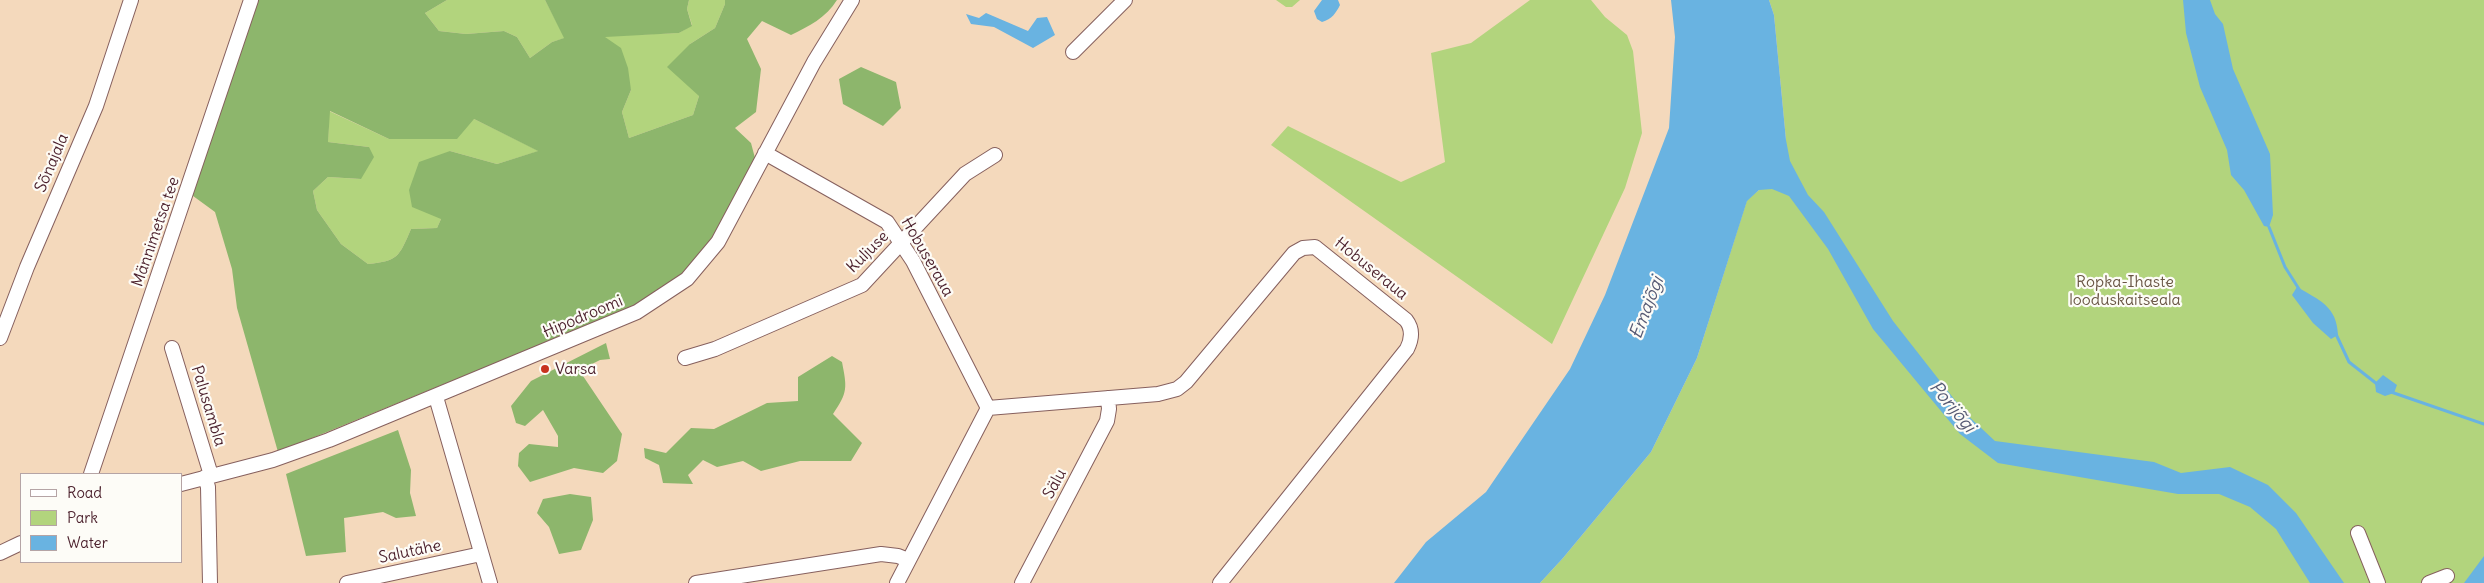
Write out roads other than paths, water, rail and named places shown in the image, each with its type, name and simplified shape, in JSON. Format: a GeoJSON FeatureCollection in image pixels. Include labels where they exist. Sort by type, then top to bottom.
{"type":"FeatureCollection","features":[{"type":"Feature","properties":{"kind":"street","name":"Sõnajala"},"geometry":{"type":"LineString","coordinates":[[0,338],[27,267],[96,106],[131,0]]}},
{"type":"Feature","properties":{"kind":"street","name":"Männimetsa tee"},"geometry":{"type":"LineString","coordinates":[[91,473],[251,0]]}},
{"type":"Feature","properties":{"kind":"street","name":"Hipodroomi"},"geometry":{"type":"LineString","coordinates":[[182,484],[273,460],[436,397],[637,312],[668,294],[687,279],[718,242],[814,62],[852,0]]}},
{"type":"Feature","properties":{"kind":"street"},"geometry":{"type":"LineString","coordinates":[[1073,52],[1125,0]]}},
{"type":"Feature","properties":{"kind":"street","name":"Hobuseraua"},"geometry":{"type":"LineString","coordinates":[[765,152],[887,222],[913,261],[988,408],[1158,394],[1177,389],[1186,382],[1288,259],[1303,248],[1315,247],[1321,251],[1408,324],[1411,340],[1407,349],[1220,583]]}},
{"type":"Feature","properties":{"kind":"street","name":"Kuljuse"},"geometry":{"type":"LineString","coordinates":[[685,358],[715,349],[862,285],[965,174],[995,154]]}},
{"type":"Feature","properties":{"kind":"street","name":"Palusambla"},"geometry":{"type":"LineString","coordinates":[[172,348],[208,476]]}},
{"type":"Feature","properties":{"kind":"street"},"geometry":{"type":"LineString","coordinates":[[436,397],[490,583]]}},
{"type":"Feature","properties":{"kind":"street","name":"Sälu"},"geometry":{"type":"LineString","coordinates":[[1022,583],[1107,421],[1108,398]]}},
{"type":"Feature","properties":{"kind":"street"},"geometry":{"type":"LineString","coordinates":[[897,583],[988,408]]}},
{"type":"Feature","properties":{"kind":"street"},"geometry":{"type":"LineString","coordinates":[[208,476],[210,583]]}},
{"type":"Feature","properties":{"kind":"street"},"geometry":{"type":"LineString","coordinates":[[2358,533],[2378,583]]}},
{"type":"Feature","properties":{"kind":"street"},"geometry":{"type":"LineString","coordinates":[[0,553],[20,543]]}},
{"type":"Feature","properties":{"kind":"street","name":"Salutähe"},"geometry":{"type":"LineString","coordinates":[[347,583],[481,554]]}},
{"type":"Feature","properties":{"kind":"street"},"geometry":{"type":"LineString","coordinates":[[696,583],[881,554],[898,556],[908,560]]}},
{"type":"Feature","properties":{"kind":"street"},"geometry":{"type":"LineString","coordinates":[[2429,583],[2447,576]]}},
{"type":"Feature","properties":{"kind":"water"},"geometry":{"type":"Polygon","coordinates":[[[1322,0],[1338,0],[1340,5],[1333,15],[1322,22],[1317,19],[1314,11],[1322,0]]]}},
{"type":"Feature","properties":{"kind":"water"},"geometry":{"type":"Polygon","coordinates":[[[1671,0],[1769,0],[1774,15],[1786,140],[1790,161],[1808,195],[1824,212],[1893,321],[1965,413],[1995,441],[2154,462],[2181,473],[2230,467],[2268,485],[2296,513],[2344,583],[2310,583],[2276,529],[2250,507],[2219,494],[2178,494],[1998,463],[1960,434],[1873,329],[1828,249],[1789,196],[1772,189],[1759,190],[1747,201],[1697,358],[1651,452],[1540,583],[1394,583],[1426,542],[1486,492],[1570,369],[1605,295],[1669,128],[1675,37],[1671,0]]]}},
{"type":"Feature","properties":{"kind":"water"},"geometry":{"type":"Polygon","coordinates":[[[2183,0],[2210,0],[2215,14],[2223,24],[2233,69],[2270,154],[2273,215],[2269,227],[2264,226],[2244,190],[2231,175],[2227,150],[2200,87],[2186,33],[2183,0]]]}},
{"type":"Feature","properties":{"kind":"water"},"geometry":{"type":"Polygon","coordinates":[[[986,13],[1028,31],[1037,18],[1047,17],[1055,35],[1033,48],[994,27],[971,24],[966,14],[979,18],[986,13]]]}},
{"type":"Feature","properties":{"kind":"water"},"geometry":{"type":"Polygon","coordinates":[[[2297,287],[2319,300],[2330,310],[2337,325],[2338,335],[2331,339],[2313,323],[2292,295],[2297,287]]]}},
{"type":"Feature","properties":{"kind":"water"},"geometry":{"type":"Polygon","coordinates":[[[2383,375],[2397,385],[2394,393],[2385,396],[2376,392],[2375,383],[2383,375]]]}},
{"type":"Feature","properties":{"kind":"water"},"geometry":{"type":"Polygon","coordinates":[[[2484,556],[2484,583],[2464,583],[2484,556]]]}},
{"type":"Feature","properties":{"kind":"waterway"},"geometry":{"type":"LineString","coordinates":[[2269,227],[2285,267],[2299,289]]}},
{"type":"Feature","properties":{"kind":"waterway"},"geometry":{"type":"LineString","coordinates":[[2335,332],[2349,362],[2377,384]]}},
{"type":"Feature","properties":{"kind":"waterway"},"geometry":{"type":"LineString","coordinates":[[2391,392],[2484,424]]}},
{"type":"Feature","properties":{"kind":"place","name":"Varsa"},"geometry":{"type":"Point","coordinates":[545,369]}},
{"type":"Feature","properties":{"kind":"park label","name":"Ropka-Ihaste looduskaitseala"},"geometry":{"type":"Point","coordinates":[2125,291]}},
{"type":"Feature","properties":{"kind":"water label","name":"Emajõgi"},"geometry":{"type":"Point","coordinates":[1647,308]}},
{"type":"Feature","properties":{"kind":"water label","name":"Porijõgi"},"geometry":{"type":"Point","coordinates":[1952,407]}}]}
